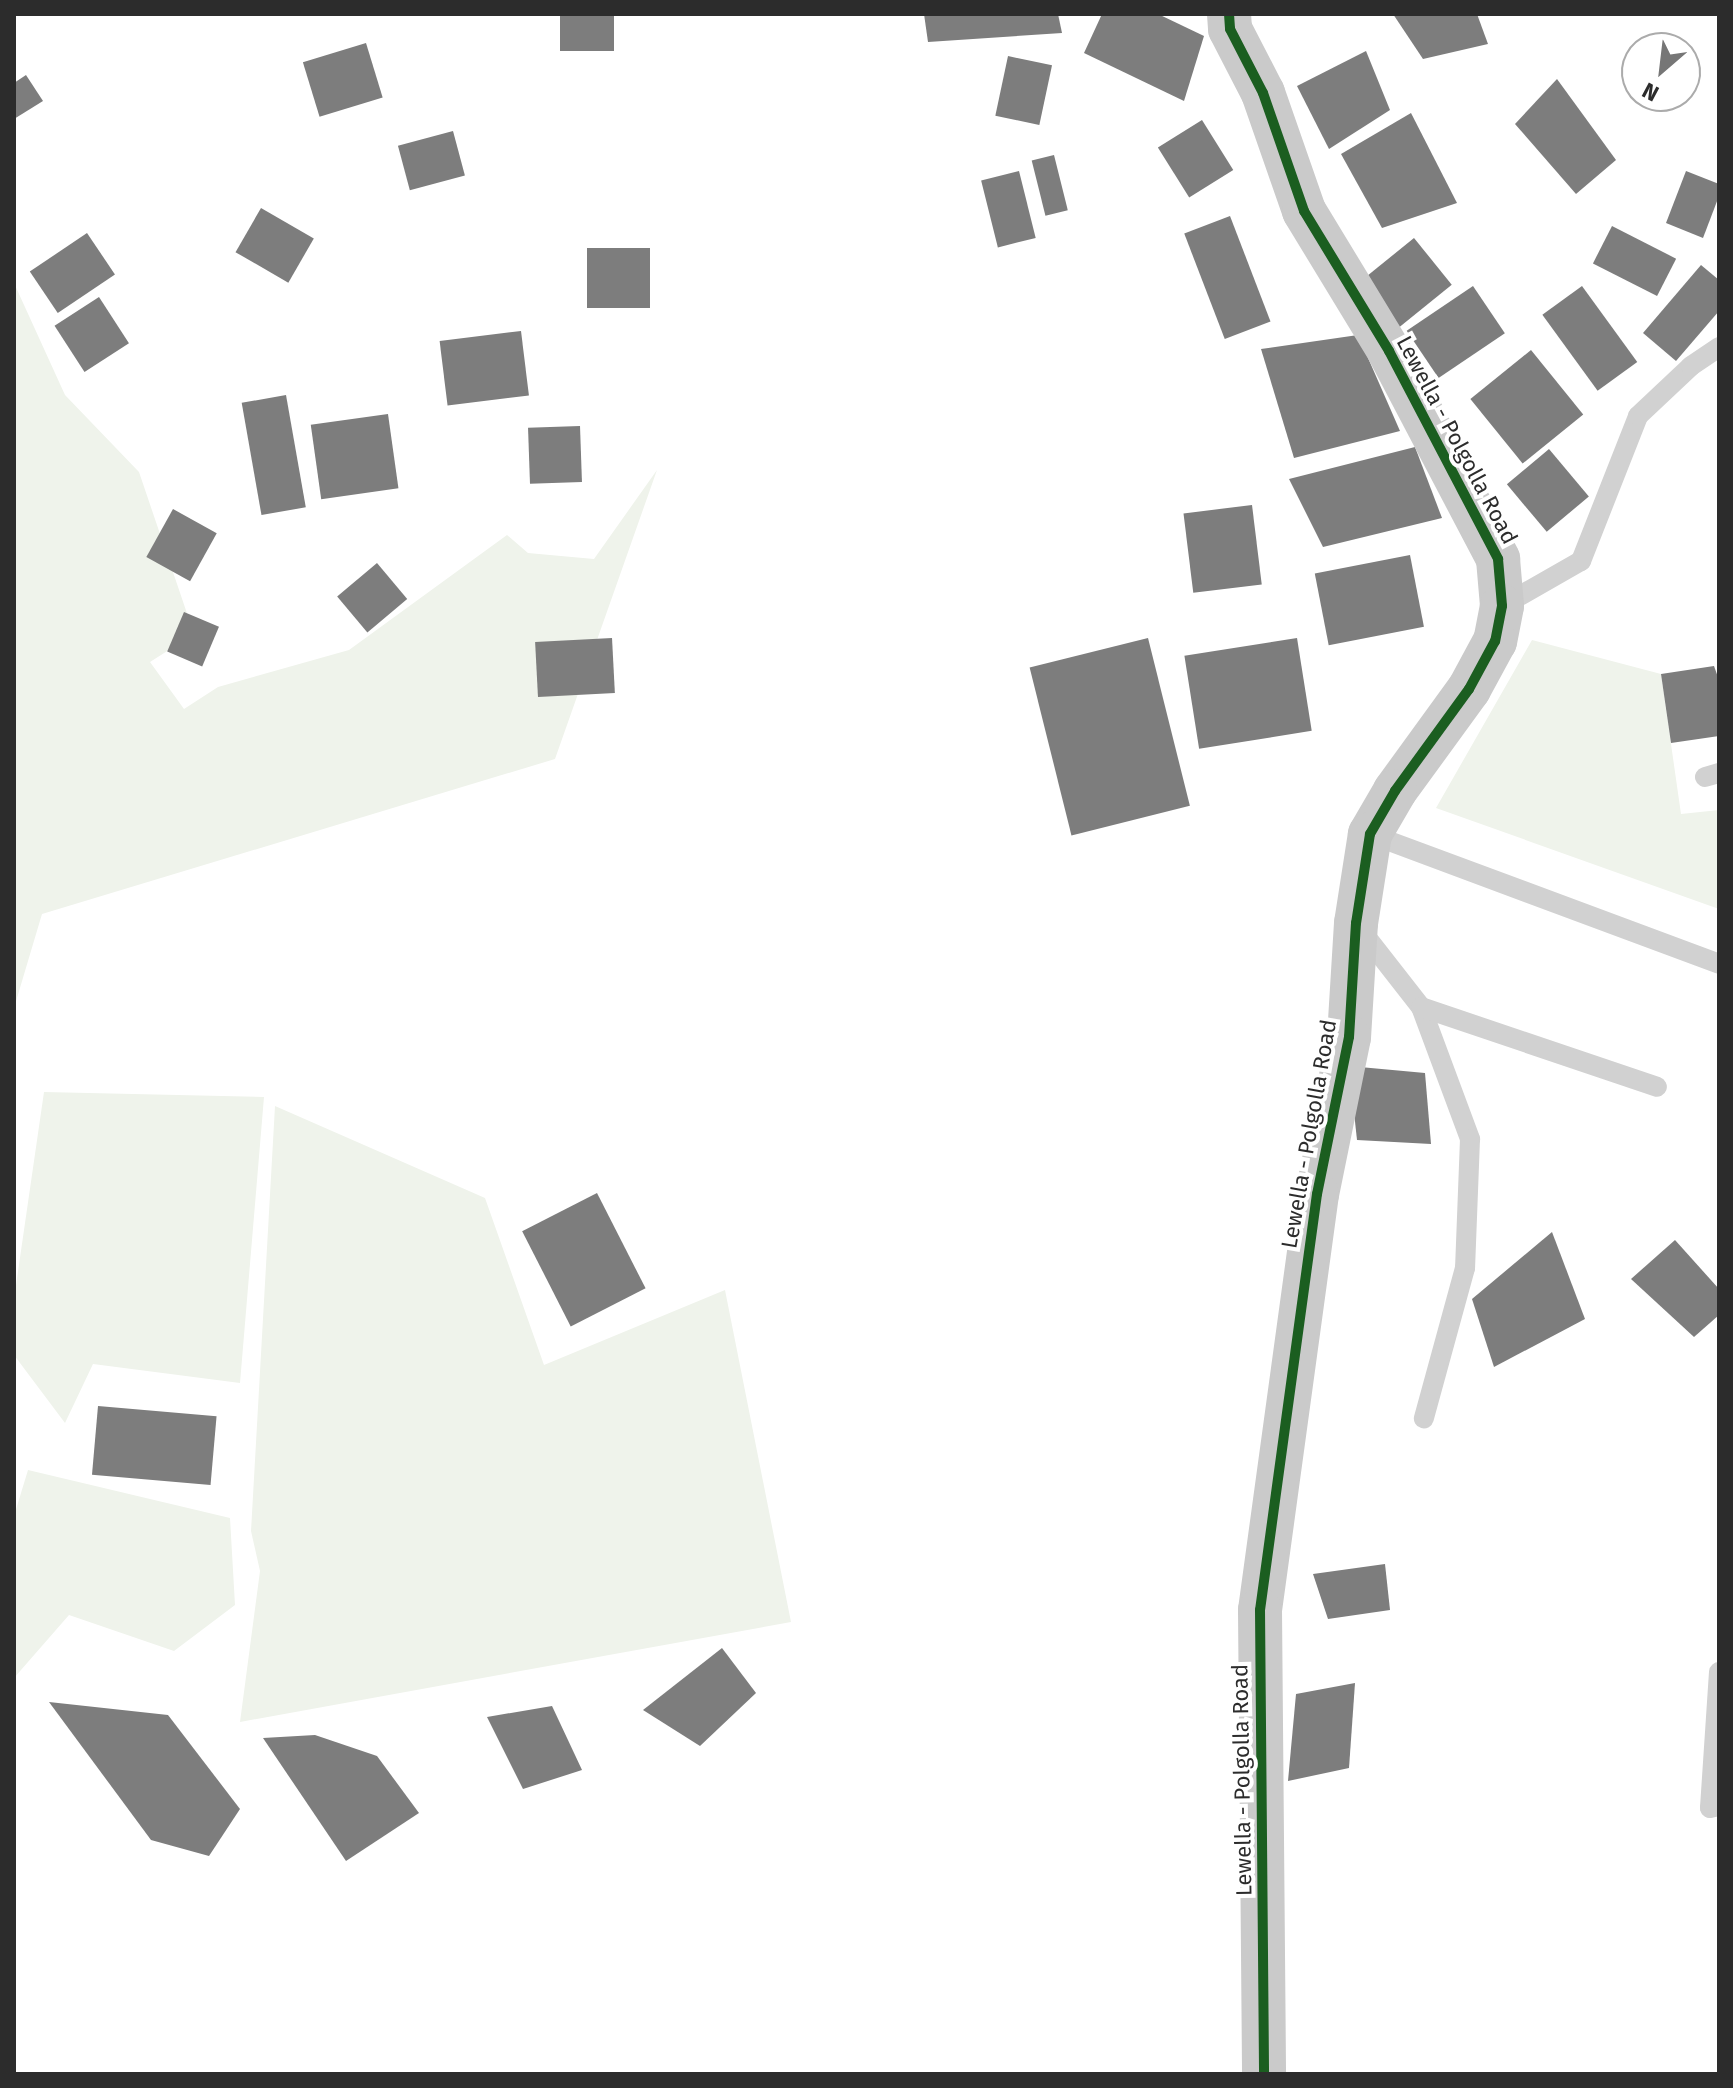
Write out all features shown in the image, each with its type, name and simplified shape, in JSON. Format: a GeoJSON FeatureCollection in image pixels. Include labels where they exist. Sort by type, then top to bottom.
{"type":"FeatureCollection","features":[{"type":"Feature","properties":{"kind":"street","name":"Lewella - Polgolla Road"},"geometry":{"type":"LineString","coordinates":[[1229,14],[1230,29],[1263,93],[1304,211],[1389,351],[1498,559],[1502,606],[1495,641],[1469,689],[1395,791],[1370,834],[1356,923],[1349,1037],[1317,1194],[1260,1610],[1264,2074]]}},
{"type":"Feature","properties":{"kind":"lane"},"geometry":{"type":"LineString","coordinates":[[1502,606],[1581,561],[1638,416],[1691,366],[1719,347]]}},
{"type":"Feature","properties":{"kind":"lane"},"geometry":{"type":"LineString","coordinates":[[1370,834],[1719,964]]}},
{"type":"Feature","properties":{"kind":"lane"},"geometry":{"type":"LineString","coordinates":[[1356,923],[1421,1007],[1470,1139],[1465,1268],[1424,1418]]}},
{"type":"Feature","properties":{"kind":"lane"},"geometry":{"type":"LineString","coordinates":[[1421,1007],[1657,1087]]}},
{"type":"Feature","properties":{"kind":"lane"},"geometry":{"type":"LineString","coordinates":[[1719,1672],[1710,1808],[1719,1806]]}},
{"type":"Feature","properties":{"kind":"shaded area"},"geometry":{"type":"Polygon","coordinates":[[[14,283],[65,395],[139,472],[194,634],[150,662],[184,709],[218,687],[349,650],[507,535],[528,553],[594,559],[657,470],[555,759],[42,914],[14,1008],[14,283]]]}},
{"type":"Feature","properties":{"kind":"shaded area"},"geometry":{"type":"Polygon","coordinates":[[[1532,640],[1661,674],[1681,814],[1719,810],[1719,909],[1436,808],[1532,640]]]}},
{"type":"Feature","properties":{"kind":"shaded area"},"geometry":{"type":"Polygon","coordinates":[[[44,1092],[264,1097],[240,1383],[93,1364],[65,1423],[14,1355],[14,1299],[44,1092]]]}},
{"type":"Feature","properties":{"kind":"shaded area"},"geometry":{"type":"Polygon","coordinates":[[[275,1106],[485,1198],[544,1365],[725,1290],[791,1622],[240,1722],[260,1571],[251,1531],[275,1106]]]}},
{"type":"Feature","properties":{"kind":"shaded area"},"geometry":{"type":"Polygon","coordinates":[[[28,1470],[230,1518],[235,1605],[174,1651],[69,1615],[14,1678],[14,1516],[28,1470]]]}},
{"type":"Feature","properties":{"kind":"building"},"geometry":{"type":"Polygon","coordinates":[[[560,14],[614,14],[614,51],[560,51],[560,14]]]}},
{"type":"Feature","properties":{"kind":"building"},"geometry":{"type":"Polygon","coordinates":[[[924,14],[1058,14],[1062,33],[928,42],[924,14]]]}},
{"type":"Feature","properties":{"kind":"building"},"geometry":{"type":"Polygon","coordinates":[[[1102,14],[1158,14],[1204,36],[1184,101],[1084,53],[1102,14]]]}},
{"type":"Feature","properties":{"kind":"building"},"geometry":{"type":"Polygon","coordinates":[[[1393,14],[1477,14],[1488,44],[1423,59],[1393,14]]]}},
{"type":"Feature","properties":{"kind":"building"},"geometry":{"type":"Polygon","coordinates":[[[366,43],[383,98],[320,117],[303,62],[366,43]]]}},
{"type":"Feature","properties":{"kind":"building"},"geometry":{"type":"Polygon","coordinates":[[[1366,51],[1390,110],[1329,149],[1297,86],[1366,51]]]}},
{"type":"Feature","properties":{"kind":"building"},"geometry":{"type":"Polygon","coordinates":[[[1008,56],[1052,65],[1039,125],[995,116],[1008,56]]]}},
{"type":"Feature","properties":{"kind":"building"},"geometry":{"type":"Polygon","coordinates":[[[26,75],[43,101],[14,119],[14,83],[26,75]]]}},
{"type":"Feature","properties":{"kind":"building"},"geometry":{"type":"Polygon","coordinates":[[[1557,79],[1616,160],[1576,194],[1515,124],[1557,79]]]}},
{"type":"Feature","properties":{"kind":"building"},"geometry":{"type":"Polygon","coordinates":[[[1411,113],[1457,203],[1382,228],[1341,154],[1411,113]]]}},
{"type":"Feature","properties":{"kind":"building"},"geometry":{"type":"Polygon","coordinates":[[[1202,120],[1233,170],[1189,198],[1158,148],[1202,120]]]}},
{"type":"Feature","properties":{"kind":"building"},"geometry":{"type":"Polygon","coordinates":[[[453,131],[465,175],[410,190],[398,146],[453,131]]]}},
{"type":"Feature","properties":{"kind":"building"},"geometry":{"type":"Polygon","coordinates":[[[1054,155],[1068,210],[1045,216],[1032,161],[1054,155]]]}},
{"type":"Feature","properties":{"kind":"building"},"geometry":{"type":"Polygon","coordinates":[[[1019,171],[1036,238],[998,247],[981,180],[1019,171]]]}},
{"type":"Feature","properties":{"kind":"building"},"geometry":{"type":"Polygon","coordinates":[[[1686,171],[1719,184],[1719,196],[1703,238],[1666,223],[1686,171]]]}},
{"type":"Feature","properties":{"kind":"building"},"geometry":{"type":"Polygon","coordinates":[[[261,208],[314,238],[288,283],[236,252],[261,208]]]}},
{"type":"Feature","properties":{"kind":"building"},"geometry":{"type":"Polygon","coordinates":[[[1230,216],[1270,321],[1225,339],[1184,234],[1230,216]]]}},
{"type":"Feature","properties":{"kind":"building"},"geometry":{"type":"Polygon","coordinates":[[[1612,226],[1676,259],[1657,296],[1593,263],[1612,226]]]}},
{"type":"Feature","properties":{"kind":"building"},"geometry":{"type":"Polygon","coordinates":[[[87,233],[115,274],[58,313],[30,272],[87,233]]]}},
{"type":"Feature","properties":{"kind":"building"},"geometry":{"type":"Polygon","coordinates":[[[1414,238],[1452,285],[1399,327],[1361,281],[1414,238]]]}},
{"type":"Feature","properties":{"kind":"building"},"geometry":{"type":"Polygon","coordinates":[[[587,248],[650,248],[650,308],[587,308],[587,248]]]}},
{"type":"Feature","properties":{"kind":"building"},"geometry":{"type":"Polygon","coordinates":[[[1701,265],[1719,280],[1719,311],[1676,361],[1643,333],[1701,265]]]}},
{"type":"Feature","properties":{"kind":"building"},"geometry":{"type":"Polygon","coordinates":[[[1473,286],[1505,333],[1439,378],[1407,331],[1473,286]]]}},
{"type":"Feature","properties":{"kind":"building"},"geometry":{"type":"Polygon","coordinates":[[[1582,286],[1637,362],[1598,391],[1542,315],[1582,286]]]}},
{"type":"Feature","properties":{"kind":"building"},"geometry":{"type":"Polygon","coordinates":[[[99,297],[129,343],[85,372],[55,326],[99,297]]]}},
{"type":"Feature","properties":{"kind":"building"},"geometry":{"type":"Polygon","coordinates":[[[521,331],[529,396],[448,406],[440,341],[521,331]]]}},
{"type":"Feature","properties":{"kind":"building"},"geometry":{"type":"Polygon","coordinates":[[[1358,335],[1400,431],[1294,458],[1261,349],[1358,335]]]}},
{"type":"Feature","properties":{"kind":"building"},"geometry":{"type":"Polygon","coordinates":[[[1531,350],[1583,415],[1523,464],[1470,399],[1531,350]]]}},
{"type":"Feature","properties":{"kind":"building"},"geometry":{"type":"Polygon","coordinates":[[[286,395],[306,507],[261,515],[242,403],[286,395]]]}},
{"type":"Feature","properties":{"kind":"building"},"geometry":{"type":"Polygon","coordinates":[[[388,414],[398,488],[321,499],[311,425],[388,414]]]}},
{"type":"Feature","properties":{"kind":"building"},"geometry":{"type":"Polygon","coordinates":[[[580,426],[582,482],[530,484],[528,428],[580,426]]]}},
{"type":"Feature","properties":{"kind":"building"},"geometry":{"type":"Polygon","coordinates":[[[1415,447],[1442,518],[1323,547],[1289,479],[1415,447]]]}},
{"type":"Feature","properties":{"kind":"building"},"geometry":{"type":"Polygon","coordinates":[[[1549,449],[1589,496],[1547,532],[1507,484],[1549,449]]]}},
{"type":"Feature","properties":{"kind":"building"},"geometry":{"type":"Polygon","coordinates":[[[1252,505],[1262,584],[1193,593],[1184,513],[1252,505]]]}},
{"type":"Feature","properties":{"kind":"building"},"geometry":{"type":"Polygon","coordinates":[[[173,509],[217,533],[190,581],[146,557],[173,509]]]}},
{"type":"Feature","properties":{"kind":"building"},"geometry":{"type":"Polygon","coordinates":[[[1410,555],[1424,627],[1329,645],[1315,574],[1410,555]]]}},
{"type":"Feature","properties":{"kind":"building"},"geometry":{"type":"Polygon","coordinates":[[[377,563],[407,599],[367,632],[337,596],[377,563]]]}},
{"type":"Feature","properties":{"kind":"building"},"geometry":{"type":"Polygon","coordinates":[[[184,612],[219,627],[202,666],[167,652],[184,612]]]}},
{"type":"Feature","properties":{"kind":"building"},"geometry":{"type":"Polygon","coordinates":[[[612,638],[615,693],[538,697],[535,642],[612,638]]]}},
{"type":"Feature","properties":{"kind":"building"},"geometry":{"type":"Polygon","coordinates":[[[1148,638],[1190,806],[1071,835],[1030,668],[1148,638]]]}},
{"type":"Feature","properties":{"kind":"building"},"geometry":{"type":"Polygon","coordinates":[[[1297,638],[1312,731],[1199,749],[1184,656],[1297,638]]]}},
{"type":"Feature","properties":{"kind":"building"},"geometry":{"type":"Polygon","coordinates":[[[1714,666],[1719,680],[1719,736],[1671,743],[1661,674],[1714,666]]]}},
{"type":"Feature","properties":{"kind":"building"},"geometry":{"type":"Polygon","coordinates":[[[1349,1066],[1425,1073],[1431,1144],[1357,1140],[1349,1066]]]}},
{"type":"Feature","properties":{"kind":"building"},"geometry":{"type":"Polygon","coordinates":[[[597,1193],[646,1288],[571,1326],[522,1231],[597,1193]]]}},
{"type":"Feature","properties":{"kind":"building"},"geometry":{"type":"Polygon","coordinates":[[[1552,1232],[1585,1319],[1494,1367],[1472,1299],[1552,1232]]]}},
{"type":"Feature","properties":{"kind":"building"},"geometry":{"type":"Polygon","coordinates":[[[1675,1240],[1719,1289],[1719,1315],[1694,1337],[1631,1279],[1675,1240]]]}},
{"type":"Feature","properties":{"kind":"building"},"geometry":{"type":"Polygon","coordinates":[[[98,1406],[217,1416],[211,1485],[92,1475],[98,1406]]]}},
{"type":"Feature","properties":{"kind":"building"},"geometry":{"type":"Polygon","coordinates":[[[1385,1564],[1390,1610],[1328,1619],[1313,1574],[1385,1564]]]}},
{"type":"Feature","properties":{"kind":"building"},"geometry":{"type":"Polygon","coordinates":[[[722,1648],[756,1693],[700,1746],[643,1710],[722,1648]]]}},
{"type":"Feature","properties":{"kind":"building"},"geometry":{"type":"Polygon","coordinates":[[[1355,1683],[1349,1768],[1288,1781],[1296,1694],[1355,1683]]]}},
{"type":"Feature","properties":{"kind":"building"},"geometry":{"type":"Polygon","coordinates":[[[49,1702],[168,1715],[240,1809],[209,1856],[151,1840],[49,1702]]]}},
{"type":"Feature","properties":{"kind":"building"},"geometry":{"type":"Polygon","coordinates":[[[552,1706],[582,1770],[523,1789],[487,1717],[552,1706]]]}},
{"type":"Feature","properties":{"kind":"building"},"geometry":{"type":"Polygon","coordinates":[[[315,1735],[377,1756],[419,1813],[346,1861],[263,1738],[315,1735]]]}},
{"type":"Feature","properties":{"kind":"cycle path"},"geometry":{"type":"LineString","coordinates":[[1229,14],[1230,29],[1263,93],[1304,211],[1389,351],[1498,559],[1502,606],[1495,641],[1469,689],[1395,791],[1370,834],[1356,923],[1349,1037],[1317,1194],[1260,1610],[1264,2074]]}}]}
